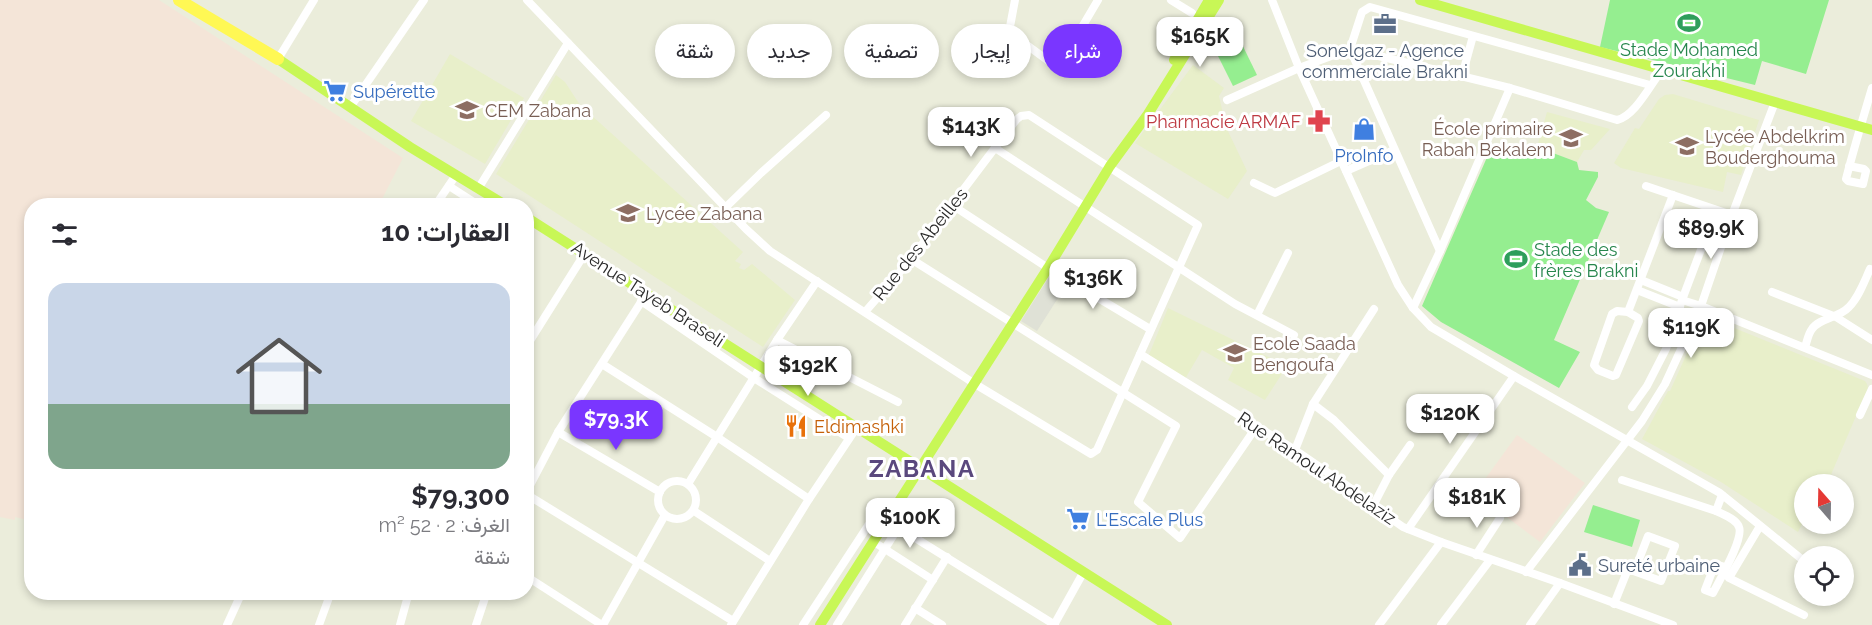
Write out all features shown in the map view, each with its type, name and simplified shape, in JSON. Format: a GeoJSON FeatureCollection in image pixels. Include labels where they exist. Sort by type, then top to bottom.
{"type":"FeatureCollection","features":[{"type":"Feature","properties":{"kind":"highway"},"geometry":{"type":"LineString","coordinates":[[179,0],[278,59]]}},
{"type":"Feature","properties":{"kind":"highway"},"geometry":{"type":"LineString","coordinates":[[194,0],[261,43],[278,59]]}},
{"type":"Feature","properties":{"kind":"main road"},"geometry":{"type":"LineString","coordinates":[[1148,114],[1160,84],[1209,0]]}},
{"type":"Feature","properties":{"kind":"main road"},"geometry":{"type":"LineString","coordinates":[[820,625],[975,384],[1110,166],[1148,114],[1219,0]]}},
{"type":"Feature","properties":{"kind":"main road"},"geometry":{"type":"LineString","coordinates":[[1148,114],[1170,89],[1226,0]]}},
{"type":"Feature","properties":{"kind":"main road"},"geometry":{"type":"LineString","coordinates":[[1420,0],[1872,130]]}},
{"type":"Feature","properties":{"kind":"main road"},"geometry":{"type":"LineString","coordinates":[[278,59],[493,198]]}},
{"type":"Feature","properties":{"kind":"main road","name":"Avenue Tayeb Braseli"},"geometry":{"type":"LineString","coordinates":[[534,222],[585,253],[644,297],[761,366],[1167,625]]}},
{"type":"Feature","properties":{"kind":"street"},"geometry":{"type":"LineString","coordinates":[[278,59],[314,0]]}},
{"type":"Feature","properties":{"kind":"street"},"geometry":{"type":"LineString","coordinates":[[351,106],[424,0]]}},
{"type":"Feature","properties":{"kind":"street"},"geometry":{"type":"LineString","coordinates":[[527,0],[746,229],[770,251],[975,384],[1091,454],[1097,450],[1197,225],[1110,166]]}},
{"type":"Feature","properties":{"kind":"street"},"geometry":{"type":"LineString","coordinates":[[1014,0],[1009,32],[1059,66],[1098,0]]}},
{"type":"Feature","properties":{"kind":"street"},"geometry":{"type":"LineString","coordinates":[[1171,0],[1192,13]]}},
{"type":"Feature","properties":{"kind":"street"},"geometry":{"type":"LineString","coordinates":[[1272,0],[1299,68],[1341,161],[1398,285],[1413,309],[1431,327],[1722,495],[1794,553]]}},
{"type":"Feature","properties":{"kind":"street"},"geometry":{"type":"LineString","coordinates":[[1440,251],[1350,49],[1362,12],[1370,7],[1650,85]]}},
{"type":"Feature","properties":{"kind":"street"},"geometry":{"type":"LineString","coordinates":[[1462,76],[1473,36]]}},
{"type":"Feature","properties":{"kind":"street"},"geometry":{"type":"LineString","coordinates":[[478,189],[568,43]]}},
{"type":"Feature","properties":{"kind":"street"},"geometry":{"type":"LineString","coordinates":[[1227,100],[1299,68],[1350,49],[1510,88],[1617,120],[1624,119],[1632,112],[1662,70]]}},
{"type":"Feature","properties":{"kind":"street"},"geometry":{"type":"LineString","coordinates":[[1413,309],[1510,88]]}},
{"type":"Feature","properties":{"kind":"street"},"geometry":{"type":"LineString","coordinates":[[1849,166],[1872,88]]}},
{"type":"Feature","properties":{"kind":"street"},"geometry":{"type":"LineString","coordinates":[[1526,572],[1642,421],[1665,384],[1701,306],[1732,215],[1775,102]]}},
{"type":"Feature","properties":{"kind":"street"},"geometry":{"type":"LineString","coordinates":[[726,207],[760,173],[826,115]]}},
{"type":"Feature","properties":{"kind":"street","name":"Rue des Abeilles"},"geometry":{"type":"LineString","coordinates":[[865,312],[911,259],[1021,116],[1029,115],[1110,166]]}},
{"type":"Feature","properties":{"kind":"street"},"geometry":{"type":"LineString","coordinates":[[995,148],[1235,304],[1294,335]]}},
{"type":"Feature","properties":{"kind":"street"},"geometry":{"type":"LineString","coordinates":[[1346,171],[1394,150]]}},
{"type":"Feature","properties":{"kind":"street"},"geometry":{"type":"LineString","coordinates":[[1254,183],[1275,193],[1341,161]]}},
{"type":"Feature","properties":{"kind":"street"},"geometry":{"type":"LineString","coordinates":[[440,198],[456,175]]}},
{"type":"Feature","properties":{"kind":"street"},"geometry":{"type":"LineString","coordinates":[[448,186],[467,198]]}},
{"type":"Feature","properties":{"kind":"street"},"geometry":{"type":"LineString","coordinates":[[1646,186],[1732,215]]}},
{"type":"Feature","properties":{"kind":"street"},"geometry":{"type":"LineString","coordinates":[[1628,312],[1673,195]]}},
{"type":"Feature","properties":{"kind":"street"},"geometry":{"type":"LineString","coordinates":[[952,205],[1048,268],[1150,329]]}},
{"type":"Feature","properties":{"kind":"street"},"geometry":{"type":"LineString","coordinates":[[1632,407],[1647,386],[1666,349],[1716,210]]}},
{"type":"Feature","properties":{"kind":"street"},"geometry":{"type":"LineString","coordinates":[[534,334],[585,253]]}},
{"type":"Feature","properties":{"kind":"street"},"geometry":{"type":"LineString","coordinates":[[1257,315],[1288,253]]}},
{"type":"Feature","properties":{"kind":"street"},"geometry":{"type":"LineString","coordinates":[[911,259],[1176,426],[1138,502],[1180,538],[1257,426]]}},
{"type":"Feature","properties":{"kind":"street"},"geometry":{"type":"LineString","coordinates":[[1806,347],[1811,329],[1818,323],[1836,317],[1848,309],[1870,269]]}},
{"type":"Feature","properties":{"kind":"street"},"geometry":{"type":"LineString","coordinates":[[1641,280],[1682,302]]}},
{"type":"Feature","properties":{"kind":"street"},"geometry":{"type":"LineString","coordinates":[[688,484],[777,340],[817,281]]}},
{"type":"Feature","properties":{"kind":"street"},"geometry":{"type":"LineString","coordinates":[[1637,290],[1701,306],[1872,375]]}},
{"type":"Feature","properties":{"kind":"street"},"geometry":{"type":"LineString","coordinates":[[1772,292],[1836,317],[1872,340]]}},
{"type":"Feature","properties":{"kind":"street"},"geometry":{"type":"LineString","coordinates":[[534,478],[558,432],[644,297],[754,378],[849,438]]}},
{"type":"Feature","properties":{"kind":"street"},"geometry":{"type":"LineString","coordinates":[[1295,450],[1313,404],[1374,309]]}},
{"type":"Feature","properties":{"kind":"street"},"geometry":{"type":"LineString","coordinates":[[1617,310],[1628,312],[1636,315],[1639,321],[1616,375],[1613,376],[1594,366],[1612,314],[1617,310]]}},
{"type":"Feature","properties":{"kind":"street"},"geometry":{"type":"LineString","coordinates":[[777,340],[898,402]]}},
{"type":"Feature","properties":{"kind":"street","name":"Rue Ramoul Abdelaziz"},"geometry":{"type":"LineString","coordinates":[[1140,354],[1295,450],[1407,529],[1672,625]]}},
{"type":"Feature","properties":{"kind":"street"},"geometry":{"type":"LineString","coordinates":[[602,364],[717,436],[809,498]]}},
{"type":"Feature","properties":{"kind":"street"},"geometry":{"type":"LineString","coordinates":[[1407,529],[1514,376]]}},
{"type":"Feature","properties":{"kind":"street"},"geometry":{"type":"LineString","coordinates":[[1860,415],[1872,389]]}},
{"type":"Feature","properties":{"kind":"street"},"geometry":{"type":"LineString","coordinates":[[1313,404],[1334,420],[1389,475]]}},
{"type":"Feature","properties":{"kind":"street"},"geometry":{"type":"LineString","coordinates":[[534,498],[732,623],[809,498],[857,427]]}},
{"type":"Feature","properties":{"kind":"street"},"geometry":{"type":"LineString","coordinates":[[558,432],[660,492]]}},
{"type":"Feature","properties":{"kind":"street"},"geometry":{"type":"LineString","coordinates":[[1373,506],[1389,475],[1410,445]]}},
{"type":"Feature","properties":{"kind":"street"},"geometry":{"type":"LineString","coordinates":[[1622,480],[1716,511],[1733,520],[1740,529],[1739,539],[1725,567]]}},
{"type":"Feature","properties":{"kind":"street"},"geometry":{"type":"LineString","coordinates":[[675,481],[688,484],[697,499],[694,511],[681,519],[666,515],[658,505],[660,492],[669,483],[675,481]]}},
{"type":"Feature","properties":{"kind":"street"},"geometry":{"type":"LineString","coordinates":[[1716,511],[1722,495]]}},
{"type":"Feature","properties":{"kind":"street"},"geometry":{"type":"LineString","coordinates":[[694,511],[770,561]]}},
{"type":"Feature","properties":{"kind":"street"},"geometry":{"type":"LineString","coordinates":[[534,581],[602,625],[666,515]]}},
{"type":"Feature","properties":{"kind":"street"},"geometry":{"type":"LineString","coordinates":[[803,625],[875,515]]}},
{"type":"Feature","properties":{"kind":"street"},"geometry":{"type":"LineString","coordinates":[[1476,555],[1500,518]]}},
{"type":"Feature","properties":{"kind":"street"},"geometry":{"type":"LineString","coordinates":[[888,521],[1055,625],[1083,573]]}},
{"type":"Feature","properties":{"kind":"street"},"geometry":{"type":"LineString","coordinates":[[1760,525],[1729,578],[1804,615]]}},
{"type":"Feature","properties":{"kind":"street"},"geometry":{"type":"LineString","coordinates":[[837,625],[898,528]]}},
{"type":"Feature","properties":{"kind":"street"},"geometry":{"type":"LineString","coordinates":[[1614,604],[1628,569],[1638,562],[1648,536],[1675,546],[1661,580],[1628,569]]}},
{"type":"Feature","properties":{"kind":"street"},"geometry":{"type":"LineString","coordinates":[[1379,625],[1441,542]]}},
{"type":"Feature","properties":{"kind":"street"},"geometry":{"type":"LineString","coordinates":[[874,543],[933,580]]}},
{"type":"Feature","properties":{"kind":"street"},"geometry":{"type":"LineString","coordinates":[[905,625],[946,557]]}},
{"type":"Feature","properties":{"kind":"street"},"geometry":{"type":"LineString","coordinates":[[1441,625],[1490,560]]}},
{"type":"Feature","properties":{"kind":"street"},"geometry":{"type":"LineString","coordinates":[[1530,625],[1560,583]]}},
{"type":"Feature","properties":{"kind":"street"},"geometry":{"type":"LineString","coordinates":[[227,625],[238,600]]}},
{"type":"Feature","properties":{"kind":"street"},"geometry":{"type":"LineString","coordinates":[[319,625],[328,600]]}},
{"type":"Feature","properties":{"kind":"street"},"geometry":{"type":"LineString","coordinates":[[400,625],[407,600]]}},
{"type":"Feature","properties":{"kind":"street"},"geometry":{"type":"LineString","coordinates":[[476,625],[484,600]]}},
{"type":"Feature","properties":{"kind":"street"},"geometry":{"type":"LineString","coordinates":[[915,608],[942,625]]}},
{"type":"Feature","properties":{"kind":"shaded area"},"geometry":{"type":"Polygon","coordinates":[[[0,0],[159,0],[403,158],[383,198],[24,198],[24,519],[0,517],[0,0]]]}},
{"type":"Feature","properties":{"kind":"shaded area","name":"CEM Zabana"},"geometry":{"type":"Polygon","coordinates":[[[450,54],[524,98],[485,164],[411,121],[450,54]]]}},
{"type":"Feature","properties":{"kind":"shaded area"},"geometry":{"type":"Polygon","coordinates":[[[1193,65],[1224,88],[1219,96],[1226,127],[1247,171],[1228,199],[1135,143],[1193,65]]]}},
{"type":"Feature","properties":{"kind":"shaded area","name":"Lycée Zabana"},"geometry":{"type":"Polygon","coordinates":[[[556,75],[565,82],[580,105],[743,252],[735,261],[741,264],[739,268],[744,270],[752,264],[795,300],[763,347],[496,174],[556,75]]]}},
{"type":"Feature","properties":{"kind":"shaded area","name":"Lycée Abdelkrim Bouderghouma"},"geometry":{"type":"Polygon","coordinates":[[[1673,94],[1759,120],[1741,175],[1727,172],[1723,192],[1621,168],[1614,163],[1635,128],[1639,129],[1659,99],[1673,94]]]}},
{"type":"Feature","properties":{"kind":"shaded area","name":"École primaire Rabah Bekalem"},"geometry":{"type":"Polygon","coordinates":[[[1547,112],[1610,129],[1591,150],[1584,150],[1577,162],[1537,147],[1547,112]]]}},
{"type":"Feature","properties":{"kind":"shaded area"},"geometry":{"type":"Polygon","coordinates":[[[1051,274],[1067,284],[1037,331],[1021,321],[1051,274]]]}},
{"type":"Feature","properties":{"kind":"shaded area","name":"Ecole Saada Bengoufa"},"geometry":{"type":"Polygon","coordinates":[[[1168,308],[1287,366],[1265,400],[1228,380],[1234,368],[1202,350],[1185,379],[1148,357],[1168,308]]]}},
{"type":"Feature","properties":{"kind":"shaded area"},"geometry":{"type":"Polygon","coordinates":[[[1707,317],[1865,381],[1867,384],[1868,388],[1831,474],[1794,474],[1794,529],[1721,482],[1642,439],[1670,391],[1701,322],[1707,317]]]}},
{"type":"Feature","properties":{"kind":"shaded area"},"geometry":{"type":"Polygon","coordinates":[[[1517,435],[1585,483],[1540,542],[1475,493],[1517,435]]]}},
{"type":"Feature","properties":{"kind":"green space","name":"Stade Mohamed Zourakhi"},"geometry":{"type":"Polygon","coordinates":[[[1610,0],[1829,0],[1806,74],[1762,61],[1755,85],[1600,47],[1610,0]]]}},
{"type":"Feature","properties":{"kind":"green space"},"geometry":{"type":"Polygon","coordinates":[[[1235,30],[1257,75],[1233,86],[1211,42],[1235,30]]]}},
{"type":"Feature","properties":{"kind":"green space","name":"Stade des frères Brakni"},"geometry":{"type":"Polygon","coordinates":[[[1537,147],[1577,162],[1579,170],[1598,172],[1598,177],[1586,200],[1596,208],[1609,212],[1554,340],[1580,352],[1559,388],[1441,322],[1422,306],[1488,155],[1537,147]]]}},
{"type":"Feature","properties":{"kind":"green space"},"geometry":{"type":"Polygon","coordinates":[[[1593,505],[1640,520],[1632,547],[1584,532],[1593,505]]]}},
{"type":"Feature","properties":{"kind":"place","name":"Stade Mohamed Zourakhi"},"geometry":{"type":"Point","coordinates":[1689,23]}},
{"type":"Feature","properties":{"kind":"place","name":"Sonelgaz - Agence commerciale Brakni"},"geometry":{"type":"Point","coordinates":[1385,24]}},
{"type":"Feature","properties":{"kind":"place","name":"Supérette"},"geometry":{"type":"Point","coordinates":[335,91]}},
{"type":"Feature","properties":{"kind":"place","name":"CEM Zabana"},"geometry":{"type":"Point","coordinates":[467,110]}},
{"type":"Feature","properties":{"kind":"place","name":"Pharmacie ARMAF"},"geometry":{"type":"Point","coordinates":[1319,121]}},
{"type":"Feature","properties":{"kind":"place","name":"ProInfo"},"geometry":{"type":"Point","coordinates":[1364,129]}},
{"type":"Feature","properties":{"kind":"place","name":"École primaire Rabah Bekalem"},"geometry":{"type":"Point","coordinates":[1571,138]}},
{"type":"Feature","properties":{"kind":"place","name":"Lycée Abdelkrim Bouderghouma"},"geometry":{"type":"Point","coordinates":[1687,146]}},
{"type":"Feature","properties":{"kind":"place","name":"Lycée Zabana"},"geometry":{"type":"Point","coordinates":[628,213]}},
{"type":"Feature","properties":{"kind":"place","name":"Stade des frères Brakni"},"geometry":{"type":"Point","coordinates":[1516,259]}},
{"type":"Feature","properties":{"kind":"place","name":"Ecole Saada Bengoufa"},"geometry":{"type":"Point","coordinates":[1235,353]}},
{"type":"Feature","properties":{"kind":"place","name":"Eldimashki"},"geometry":{"type":"Point","coordinates":[796,426]}},
{"type":"Feature","properties":{"kind":"place","name":"L'Escale Plus"},"geometry":{"type":"Point","coordinates":[1078,519]}},
{"type":"Feature","properties":{"kind":"place","name":"Sureté urbaine"},"geometry":{"type":"Point","coordinates":[1580,565]}},
{"type":"Feature","properties":{"kind":"district","name":"ZABANA"},"geometry":{"type":"Point","coordinates":[922,468]}}]}
